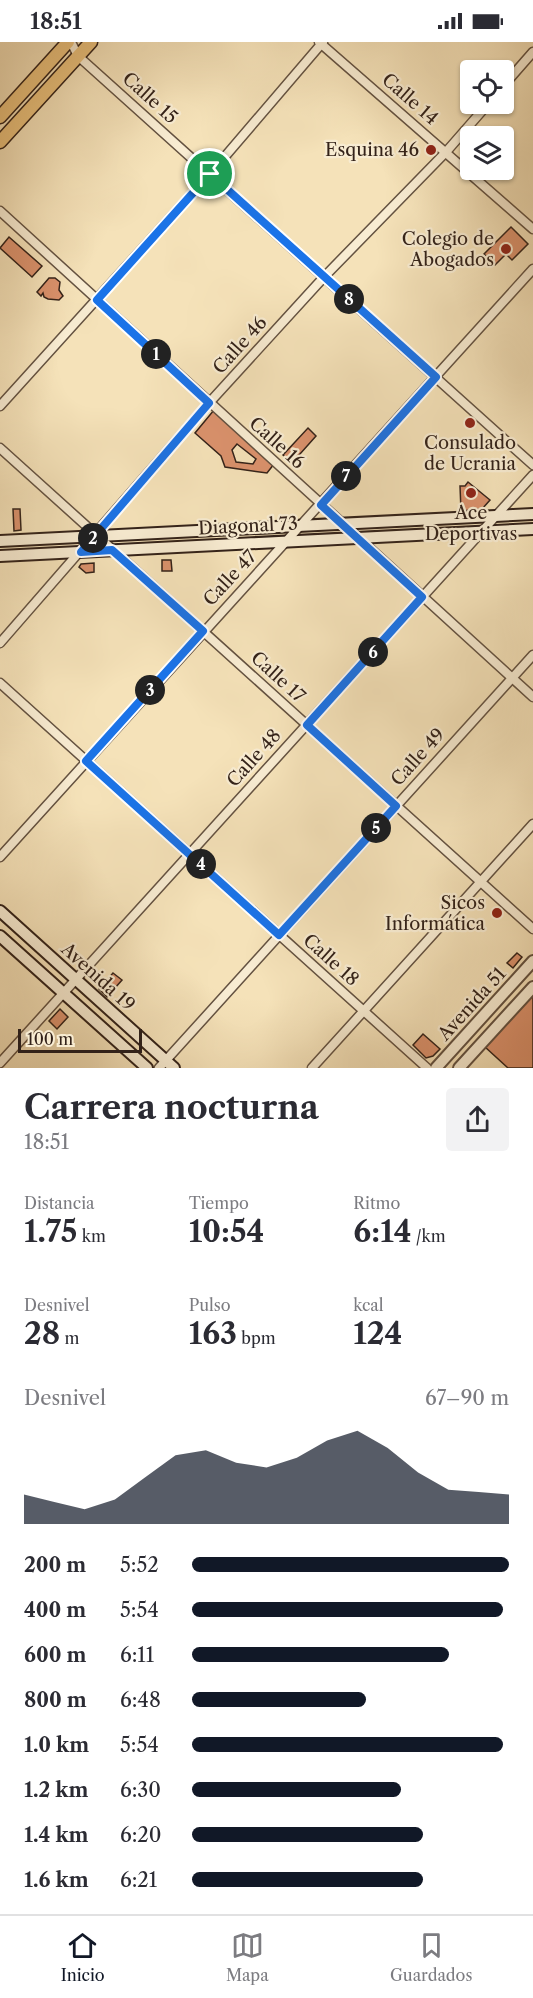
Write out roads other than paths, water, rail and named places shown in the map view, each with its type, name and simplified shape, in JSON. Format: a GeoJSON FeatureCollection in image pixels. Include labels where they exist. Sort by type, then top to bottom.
{"type":"FeatureCollection","features":[{"type":"Feature","properties":{"kind":"main road"},"geometry":{"type":"LineString","coordinates":[[0,117],[69,42]]}},
{"type":"Feature","properties":{"kind":"main road"},"geometry":{"type":"LineString","coordinates":[[0,142],[91,42]]}},
{"type":"Feature","properties":{"kind":"main road","name":"Diagonal 73"},"geometry":{"type":"LineString","coordinates":[[0,541],[533,514]]}},
{"type":"Feature","properties":{"kind":"main road","name":"Diagonal 73"},"geometry":{"type":"LineString","coordinates":[[0,556],[533,529]]}},
{"type":"Feature","properties":{"kind":"main road","name":"Avenida 19"},"geometry":{"type":"LineString","coordinates":[[0,911],[76,979],[166,1065]]}},
{"type":"Feature","properties":{"kind":"main road","name":"Avenida 19"},"geometry":{"type":"LineString","coordinates":[[0,936],[147,1068]]}},
{"type":"Feature","properties":{"kind":"main road","name":"Avenida 51"},"geometry":{"type":"LineString","coordinates":[[436,1068],[533,961]]}},
{"type":"Feature","properties":{"kind":"main road","name":"Avenida 51"},"geometry":{"type":"LineString","coordinates":[[459,1068],[533,987]]}},
{"type":"Feature","properties":{"kind":"street","name":"Calle 15"},"geometry":{"type":"LineString","coordinates":[[69,42],[78,56],[533,465]]}},
{"type":"Feature","properties":{"kind":"street","name":"Calle 14"},"geometry":{"type":"LineString","coordinates":[[321,43],[533,229]]}},
{"type":"Feature","properties":{"kind":"street"},"geometry":{"type":"LineString","coordinates":[[0,406],[210,174],[321,43]]}},
{"type":"Feature","properties":{"kind":"street"},"geometry":{"type":"LineString","coordinates":[[514,74],[533,52]]}},
{"type":"Feature","properties":{"kind":"street","name":"Calle 46"},"geometry":{"type":"LineString","coordinates":[[0,643],[209,403],[324,277],[446,152],[479,114]]}},
{"type":"Feature","properties":{"kind":"street","name":"Calle 16"},"geometry":{"type":"LineString","coordinates":[[0,212],[533,697]]}},
{"type":"Feature","properties":{"kind":"street","name":"Calle 47"},"geometry":{"type":"LineString","coordinates":[[0,857],[533,269]]}},
{"type":"Feature","properties":{"kind":"street","name":"Calle 17"},"geometry":{"type":"LineString","coordinates":[[0,448],[533,929]]}},
{"type":"Feature","properties":{"kind":"street","name":"Calle 48"},"geometry":{"type":"LineString","coordinates":[[0,1063],[533,475]]}},
{"type":"Feature","properties":{"kind":"street","name":"Calle 49"},"geometry":{"type":"LineString","coordinates":[[166,1065],[279,935],[533,656]]}},
{"type":"Feature","properties":{"kind":"street","name":"Calle 18"},"geometry":{"type":"LineString","coordinates":[[0,683],[427,1068]]}},
{"type":"Feature","properties":{"kind":"street"},"geometry":{"type":"LineString","coordinates":[[312,1068],[533,824]]}},
{"type":"Feature","properties":{"kind":"place","name":"Esquina 46"},"geometry":{"type":"Point","coordinates":[431,150]}},
{"type":"Feature","properties":{"kind":"place","name":"Colegio de Abogados"},"geometry":{"type":"Point","coordinates":[506,249]}},
{"type":"Feature","properties":{"kind":"place","name":"Consulado de Ucrania"},"geometry":{"type":"Point","coordinates":[470,423]}},
{"type":"Feature","properties":{"kind":"place","name":"Ace Deportivas"},"geometry":{"type":"Point","coordinates":[471,493]}},
{"type":"Feature","properties":{"kind":"place","name":"Sicos Informática"},"geometry":{"type":"Point","coordinates":[497,913]}}]}
